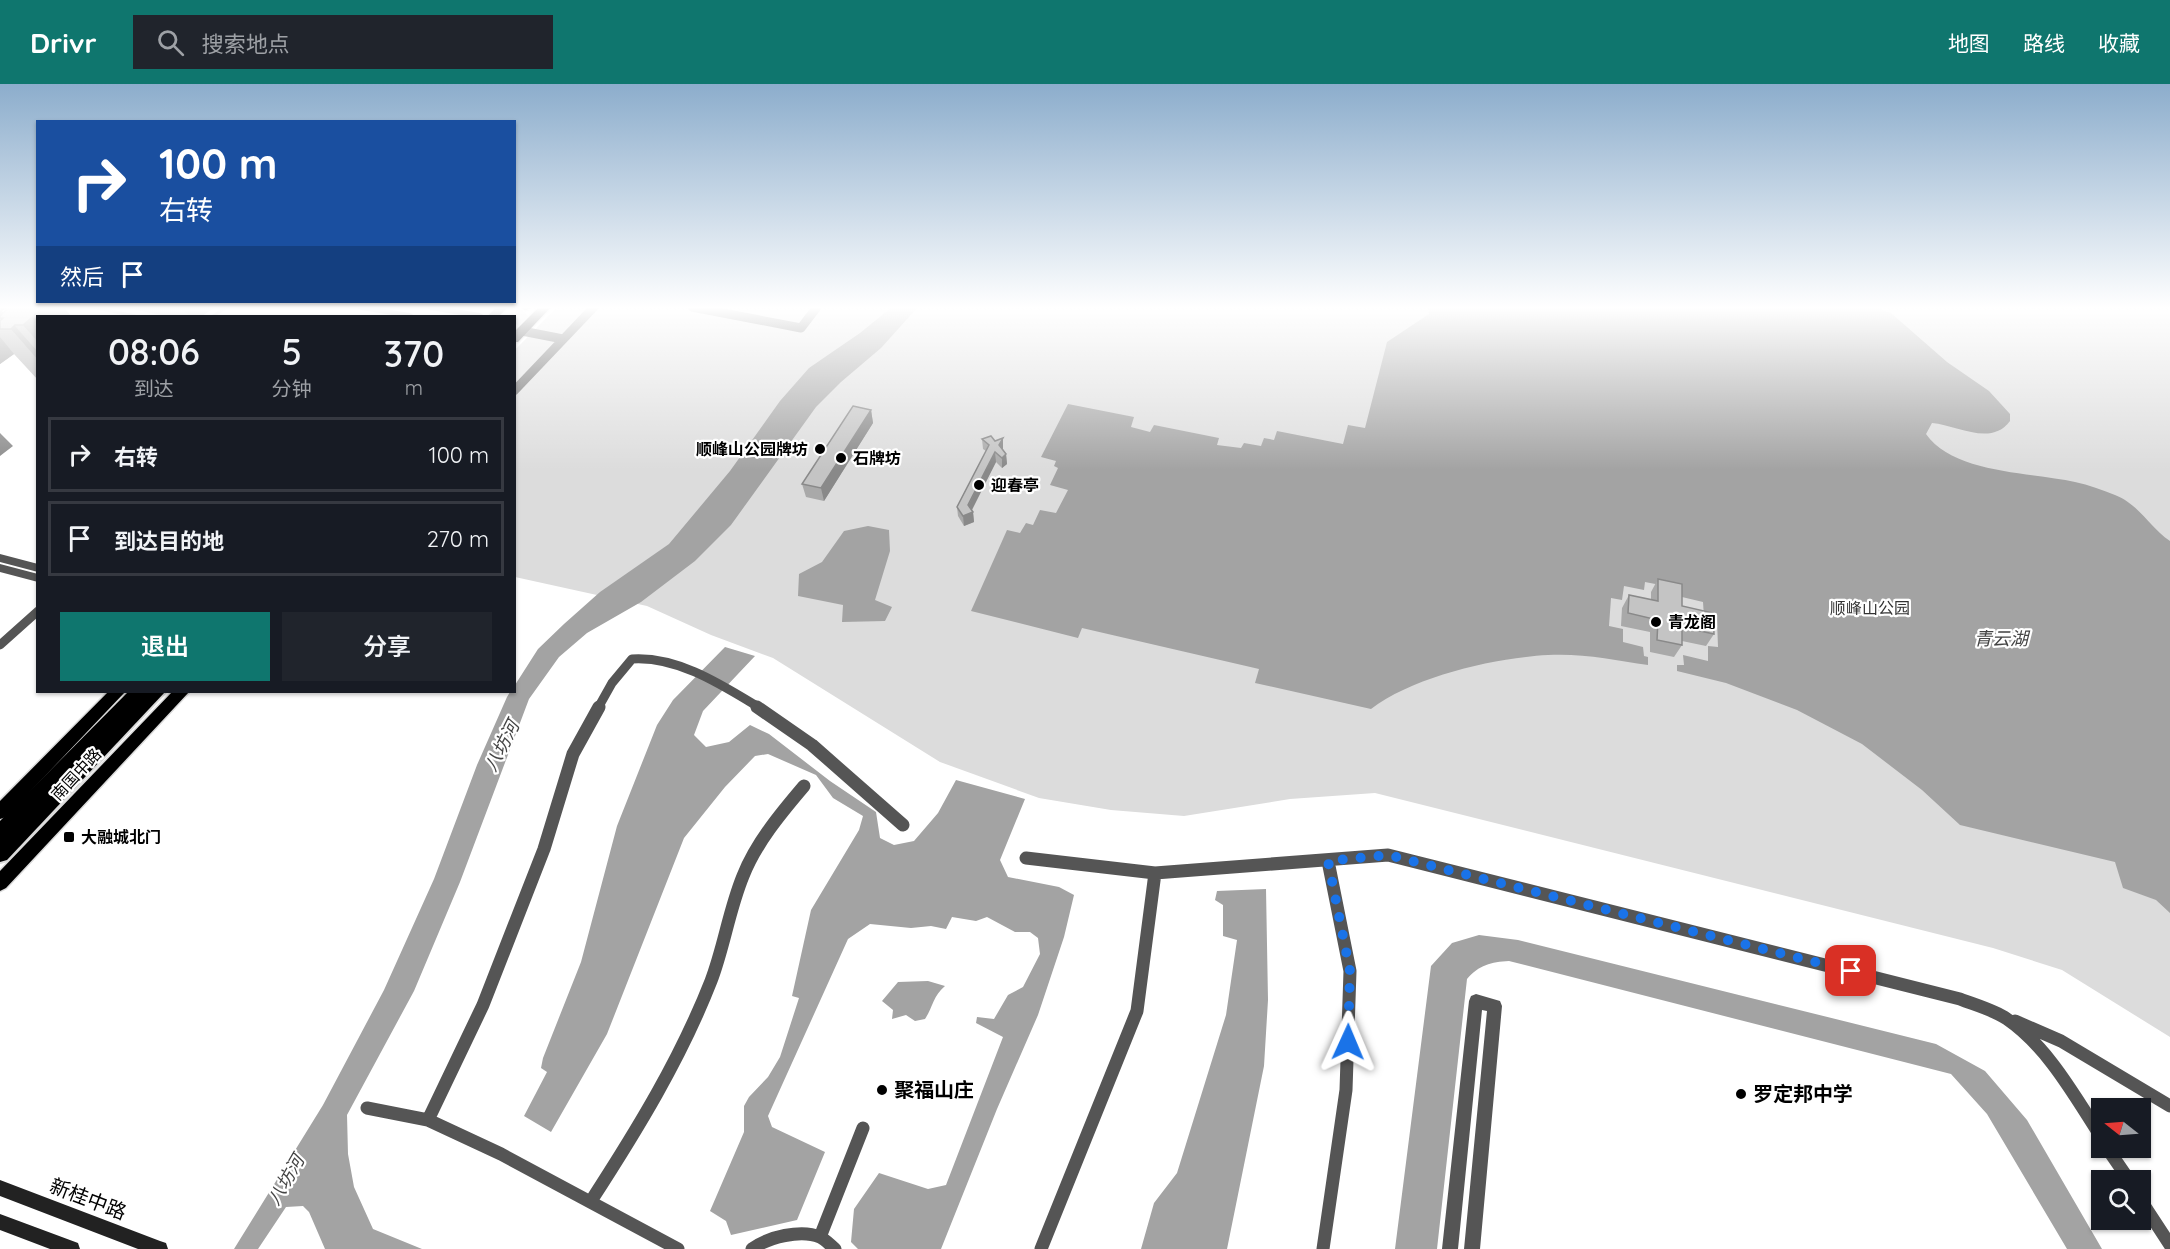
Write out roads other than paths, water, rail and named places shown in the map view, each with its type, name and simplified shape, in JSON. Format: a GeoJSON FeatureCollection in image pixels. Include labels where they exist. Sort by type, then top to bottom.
{"type":"FeatureCollection","features":[{"type":"Feature","properties":{"kind":"highway","name":"南国中路"},"geometry":{"type":"LineString","coordinates":[[0,833],[137,693]]}},
{"type":"Feature","properties":{"kind":"highway","name":"南国中路"},"geometry":{"type":"LineString","coordinates":[[0,854],[157,693]]}},
{"type":"Feature","properties":{"kind":"main road","name":"南国中路"},"geometry":{"type":"LineString","coordinates":[[0,812],[116,693]]}},
{"type":"Feature","properties":{"kind":"main road","name":"南国中路"},"geometry":{"type":"LineString","coordinates":[[0,883],[180,693]]}},
{"type":"Feature","properties":{"kind":"main road","name":"新桂中路"},"geometry":{"type":"LineString","coordinates":[[0,1188],[160,1249]]}},
{"type":"Feature","properties":{"kind":"main road"},"geometry":{"type":"LineString","coordinates":[[0,1222],[72,1249]]}},
{"type":"Feature","properties":{"kind":"street"},"geometry":{"type":"LineString","coordinates":[[516,389],[541,361]]}},
{"type":"Feature","properties":{"kind":"street"},"geometry":{"type":"LineString","coordinates":[[0,558],[36,567]]}},
{"type":"Feature","properties":{"kind":"street"},"geometry":{"type":"LineString","coordinates":[[0,568],[36,577]]}},
{"type":"Feature","properties":{"kind":"street"},"geometry":{"type":"LineString","coordinates":[[0,645],[36,613]]}},
{"type":"Feature","properties":{"kind":"street"},"geometry":{"type":"LineString","coordinates":[[428,1120],[483,1005],[544,849],[573,754],[612,683],[632,658],[649,657],[669,660],[730,690],[785,723],[846,773],[903,825]]}},
{"type":"Feature","properties":{"kind":"street"},"geometry":{"type":"LineString","coordinates":[[591,1201],[649,1111],[686,1037],[711,980],[743,875],[774,822],[804,786]]}},
{"type":"Feature","properties":{"kind":"street"},"geometry":{"type":"LineString","coordinates":[[1026,858],[1155,873],[1388,855],[1960,999],[2061,1041],[2170,1106]]}},
{"type":"Feature","properties":{"kind":"street"},"geometry":{"type":"LineString","coordinates":[[1323,1249],[1346,1090],[1350,971],[1328,861]]}},
{"type":"Feature","properties":{"kind":"street"},"geometry":{"type":"LineString","coordinates":[[1041,1249],[1137,1011],[1155,873]]}},
{"type":"Feature","properties":{"kind":"street"},"geometry":{"type":"LineString","coordinates":[[1450,1249],[1476,1001],[1495,1006],[1472,1249]]}},
{"type":"Feature","properties":{"kind":"street"},"geometry":{"type":"LineString","coordinates":[[2006,1018],[2035,1044],[2059,1072],[2091,1121]]}},
{"type":"Feature","properties":{"kind":"street"},"geometry":{"type":"LineString","coordinates":[[367,1108],[428,1120],[501,1154],[678,1249]]}},
{"type":"Feature","properties":{"kind":"street"},"geometry":{"type":"LineString","coordinates":[[820,1237],[863,1128]]}},
{"type":"Feature","properties":{"kind":"street"},"geometry":{"type":"LineString","coordinates":[[2151,1216],[2170,1245]]}},
{"type":"Feature","properties":{"kind":"street"},"geometry":{"type":"LineString","coordinates":[[752,1249],[757,1244],[794,1235],[820,1237],[835,1249]]}},
{"type":"Feature","properties":{"kind":"water","name":"八坊河"},"geometry":{"type":"Polygon","coordinates":[[[819,361],[865,361],[816,407],[731,525],[695,561],[641,602],[587,633],[559,657],[529,699],[460,882],[414,991],[347,1115],[348,1154],[354,1187],[373,1229],[422,1249],[325,1249],[309,1212],[303,1206],[286,1207],[258,1249],[234,1249],[323,1105],[384,990],[434,879],[477,765],[507,697],[509,693],[516,693],[516,683],[538,649],[600,592],[669,544],[730,471],[780,401],[809,368],[819,361]]]}},
{"type":"Feature","properties":{"kind":"water","name":"青云湖"},"geometry":{"type":"Polygon","coordinates":[[[1382,361],[1946,361],[1989,391],[2010,414],[2010,421],[2002,429],[1984,434],[1932,423],[1926,434],[1939,447],[1955,457],[1974,464],[2080,483],[2115,495],[2131,504],[2170,541],[2170,913],[2156,900],[2123,888],[2115,862],[1960,825],[1922,790],[1862,744],[1797,710],[1726,683],[1677,671],[1677,665],[1684,665],[1683,655],[1708,661],[1708,646],[1718,647],[1717,620],[1704,617],[1703,602],[1682,597],[1681,589],[1645,582],[1644,590],[1624,586],[1622,600],[1611,598],[1609,626],[1623,629],[1623,642],[1643,647],[1644,656],[1648,657],[1648,665],[1573,655],[1548,655],[1504,660],[1432,678],[1389,697],[1371,709],[1255,683],[1259,669],[1082,628],[1078,638],[971,611],[1007,530],[1020,533],[1026,523],[1033,525],[1040,510],[1056,513],[1068,490],[1050,485],[1058,468],[1054,466],[1056,461],[1041,457],[1068,404],[1134,417],[1131,427],[1150,432],[1154,425],[1219,438],[1217,445],[1241,448],[1244,443],[1261,446],[1264,438],[1274,440],[1277,431],[1343,444],[1348,425],[1365,428],[1382,361]]]}},
{"type":"Feature","properties":{"kind":"water"},"geometry":{"type":"Polygon","coordinates":[[[868,526],[889,530],[890,551],[875,600],[892,607],[885,621],[842,622],[843,605],[798,596],[799,574],[822,562],[844,531],[868,526]]]}},
{"type":"Feature","properties":{"kind":"water"},"geometry":{"type":"Polygon","coordinates":[[[725,647],[755,656],[703,711],[694,735],[706,747],[729,742],[750,725],[769,734],[830,781],[876,812],[880,838],[894,845],[914,841],[938,813],[956,780],[1025,799],[1000,860],[1008,877],[1059,887],[1074,895],[1064,937],[1038,1015],[997,1109],[941,1249],[858,1249],[851,1242],[854,1209],[879,1173],[928,1189],[946,1185],[1003,1037],[976,1023],[977,1017],[994,1019],[1008,995],[1023,987],[1040,954],[1038,938],[1030,932],[1015,932],[987,917],[976,921],[952,917],[946,929],[931,926],[911,928],[870,924],[848,939],[768,1116],[772,1127],[825,1152],[797,1220],[731,1235],[726,1221],[710,1211],[744,1132],[744,1106],[749,1097],[768,1077],[780,1057],[799,998],[792,996],[811,910],[859,830],[863,816],[833,798],[816,775],[768,754],[755,756],[725,787],[684,838],[607,1034],[551,1132],[524,1116],[547,1072],[541,1068],[543,1058],[581,962],[617,826],[657,725],[673,700],[725,647]]]}},
{"type":"Feature","properties":{"kind":"water"},"geometry":{"type":"Polygon","coordinates":[[[1266,889],[1268,1000],[1264,1066],[1227,1249],[1141,1249],[1154,1203],[1177,1173],[1226,1015],[1237,940],[1223,936],[1223,905],[1215,900],[1217,891],[1266,889]]]}},
{"type":"Feature","properties":{"kind":"water"},"geometry":{"type":"Polygon","coordinates":[[[1479,935],[1518,940],[1936,1044],[1985,1071],[2027,1120],[2102,1249],[2067,1249],[1987,1114],[1951,1074],[1509,961],[1486,965],[1476,970],[1467,979],[1437,1249],[1395,1249],[1431,966],[1452,943],[1479,935]]]}},
{"type":"Feature","properties":{"kind":"water"},"geometry":{"type":"Polygon","coordinates":[[[928,981],[945,986],[925,1019],[915,1021],[906,1015],[892,1019],[893,1010],[882,1001],[898,982],[928,981]]]}},
{"type":"Feature","properties":{"kind":"place","name":"顺峰山公园牌坊"},"geometry":{"type":"Point","coordinates":[820,449]}},
{"type":"Feature","properties":{"kind":"place","name":"石牌坊"},"geometry":{"type":"Point","coordinates":[841,458]}},
{"type":"Feature","properties":{"kind":"place","name":"迎春亭"},"geometry":{"type":"Point","coordinates":[979,485]}},
{"type":"Feature","properties":{"kind":"place","name":"青龙阁"},"geometry":{"type":"Point","coordinates":[1656,622]}},
{"type":"Feature","properties":{"kind":"place","name":"大融城北门"},"geometry":{"type":"Point","coordinates":[69,837]}},
{"type":"Feature","properties":{"kind":"place","name":"聚福山庄"},"geometry":{"type":"Point","coordinates":[882,1090]}},
{"type":"Feature","properties":{"kind":"place","name":"罗定邦中学"},"geometry":{"type":"Point","coordinates":[1741,1094]}},
{"type":"Feature","properties":{"kind":"park label","name":"顺峰山公园"},"geometry":{"type":"Point","coordinates":[1870,608]}}]}
